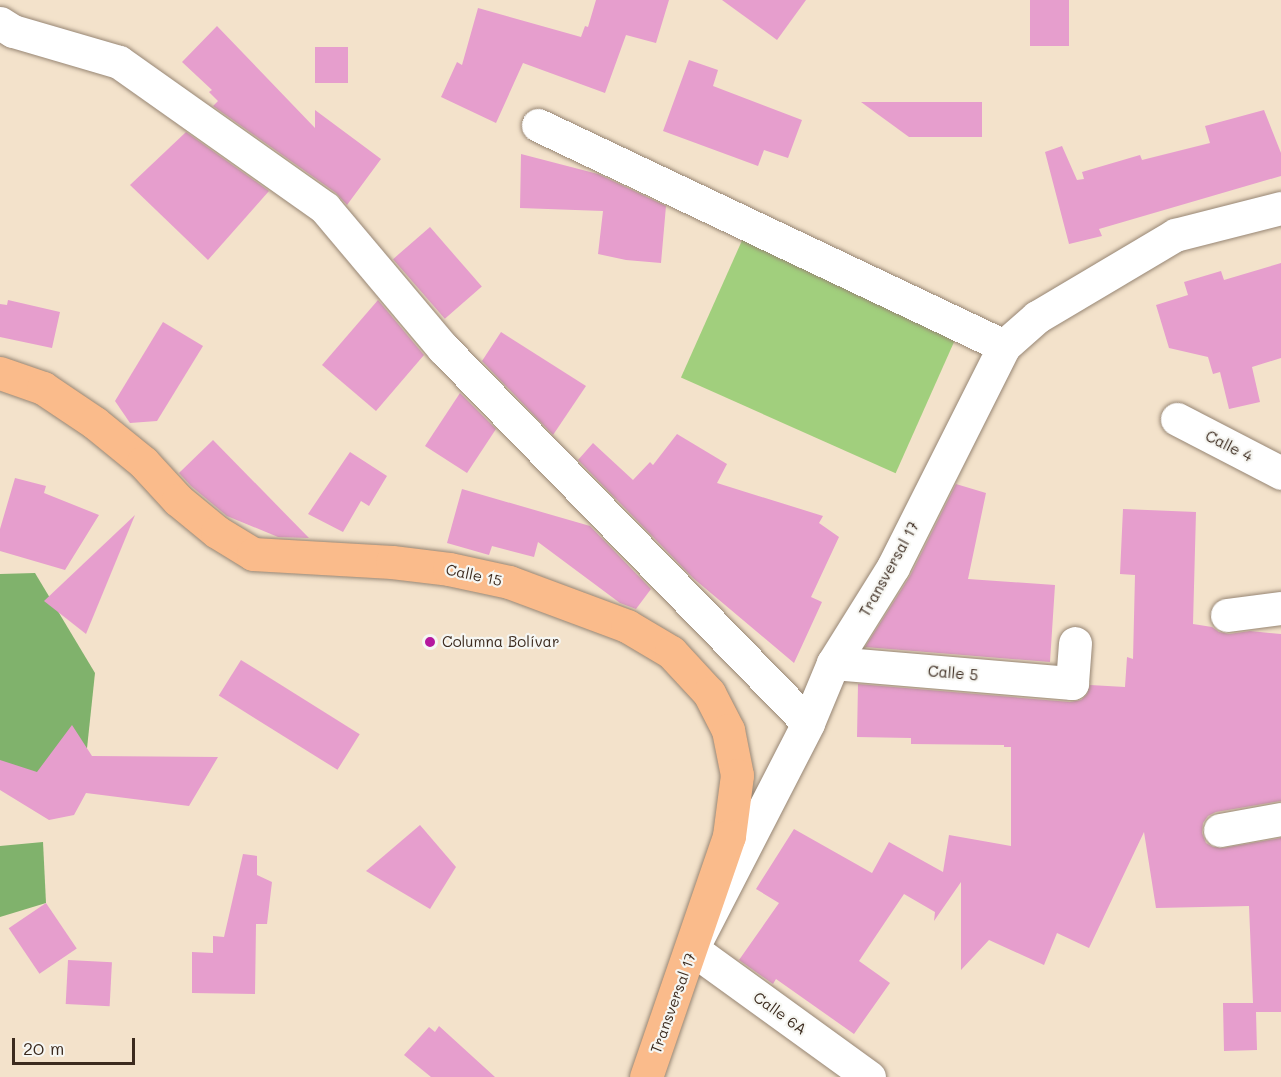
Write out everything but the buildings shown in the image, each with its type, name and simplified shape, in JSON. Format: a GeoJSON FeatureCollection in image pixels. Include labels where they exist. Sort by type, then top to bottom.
{"type":"FeatureCollection","features":[{"type":"Feature","properties":{"kind":"main road","name":"Calle 15"},"geometry":{"type":"LineString","coordinates":[[0,373],[43,388],[95,423],[142,462],[178,500],[217,532],[252,554],[392,562],[449,569],[509,582],[627,626],[671,652],[709,693],[728,730],[737,775],[729,836],[692,949]]}},
{"type":"Feature","properties":{"kind":"main road","name":"Transversal 17"},"geometry":{"type":"LineString","coordinates":[[646,1077],[692,949]]}},
{"type":"Feature","properties":{"kind":"street"},"geometry":{"type":"LineString","coordinates":[[0,23],[13,30],[119,62],[325,208],[443,348],[808,723]]}},
{"type":"Feature","properties":{"kind":"street"},"geometry":{"type":"LineString","coordinates":[[538,124],[1004,346]]}},
{"type":"Feature","properties":{"kind":"street","name":"Transversal 17"},"geometry":{"type":"LineString","coordinates":[[692,949],[808,723],[833,663],[893,567],[1004,346],[1037,317],[1175,235],[1281,208]]}},
{"type":"Feature","properties":{"kind":"street","name":"Calle 4"},"geometry":{"type":"LineString","coordinates":[[1177,419],[1281,473]]}},
{"type":"Feature","properties":{"kind":"street"},"geometry":{"type":"LineString","coordinates":[[1227,615],[1281,608]]}},
{"type":"Feature","properties":{"kind":"street","name":"Calle 5"},"geometry":{"type":"LineString","coordinates":[[833,663],[1072,683],[1076,643]]}},
{"type":"Feature","properties":{"kind":"street"},"geometry":{"type":"LineString","coordinates":[[1220,830],[1281,819]]}},
{"type":"Feature","properties":{"kind":"street","name":"Calle 6A"},"geometry":{"type":"LineString","coordinates":[[692,949],[869,1077]]}},
{"type":"Feature","properties":{"kind":"green space"},"geometry":{"type":"Polygon","coordinates":[[[744,236],[959,332],[896,473],[681,378],[744,236]]]}},
{"type":"Feature","properties":{"kind":"green space"},"geometry":{"type":"Polygon","coordinates":[[[35,573],[95,673],[83,786],[0,763],[0,574],[35,573]]]}},
{"type":"Feature","properties":{"kind":"green space"},"geometry":{"type":"Polygon","coordinates":[[[43,842],[46,903],[0,917],[0,846],[43,842]]]}},
{"type":"Feature","properties":{"kind":"place","name":"Columna Bolívar"},"geometry":{"type":"Point","coordinates":[430,642]}}]}
